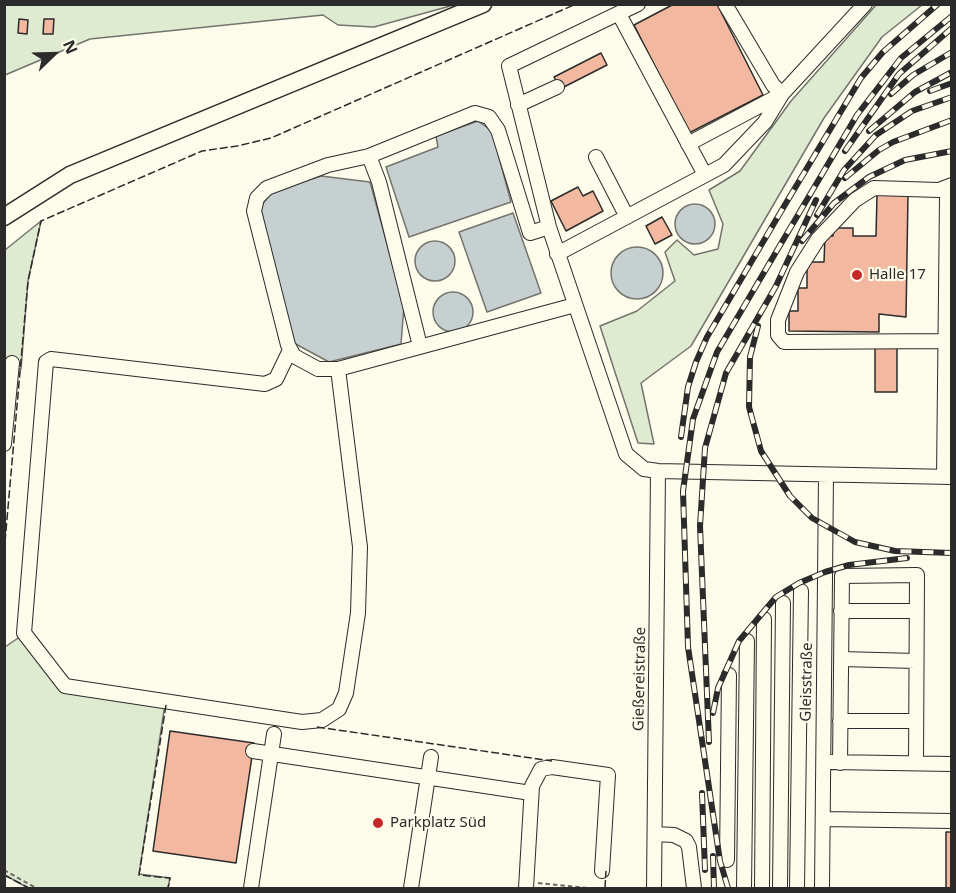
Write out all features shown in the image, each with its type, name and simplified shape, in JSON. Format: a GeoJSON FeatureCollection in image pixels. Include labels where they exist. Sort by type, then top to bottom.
{"type":"FeatureCollection","features":[{"type":"Feature","properties":{"kind":"main road"},"geometry":{"type":"LineString","coordinates":[[4,217],[70,175],[483,4]]}},
{"type":"Feature","properties":{"kind":"street"},"geometry":{"type":"LineString","coordinates":[[638,4],[509,66],[557,254],[626,454],[644,469],[772,472],[826,476],[948,477],[947,197],[951,185]]}},
{"type":"Feature","properties":{"kind":"street"},"geometry":{"type":"LineString","coordinates":[[725,4],[773,85],[782,94]]}},
{"type":"Feature","properties":{"kind":"street"},"geometry":{"type":"LineString","coordinates":[[557,254],[705,175],[734,157],[765,122],[782,94],[865,4]]}},
{"type":"Feature","properties":{"kind":"street"},"geometry":{"type":"LineString","coordinates":[[619,14],[705,175]]}},
{"type":"Feature","properties":{"kind":"street"},"geometry":{"type":"LineString","coordinates":[[518,105],[557,87]]}},
{"type":"Feature","properties":{"kind":"street"},"geometry":{"type":"LineString","coordinates":[[688,144],[782,94]]}},
{"type":"Feature","properties":{"kind":"street"},"geometry":{"type":"LineString","coordinates":[[549,227],[530,233],[498,130],[489,117],[475,113],[369,156],[328,165],[267,188],[256,198],[254,212],[290,351],[306,364],[318,369],[338,369],[575,305]]}},
{"type":"Feature","properties":{"kind":"street"},"geometry":{"type":"LineString","coordinates":[[369,156],[380,182],[420,346]]}},
{"type":"Feature","properties":{"kind":"street"},"geometry":{"type":"LineString","coordinates":[[596,157],[627,217]]}},
{"type":"Feature","properties":{"kind":"street"},"geometry":{"type":"LineString","coordinates":[[946,341],[783,342],[778,335],[778,320],[797,272],[818,239],[855,201],[874,188],[939,190],[951,185]]}},
{"type":"Feature","properties":{"kind":"street"},"geometry":{"type":"LineString","coordinates":[[290,351],[276,379],[265,384],[51,359],[46,362],[24,633],[65,686],[302,723],[322,720],[339,709],[346,693],[358,613],[360,547],[338,369]]}},
{"type":"Feature","properties":{"kind":"street"},"geometry":{"type":"LineString","coordinates":[[4,444],[12,363]]}},
{"type":"Feature","properties":{"kind":"street","name":"Gießereistraße"},"geometry":{"type":"LineString","coordinates":[[654,888],[658,471]]}},
{"type":"Feature","properties":{"kind":"street","name":"Gleisstraße"},"geometry":{"type":"LineString","coordinates":[[822,888],[826,476]]}},
{"type":"Feature","properties":{"kind":"street"},"geometry":{"type":"LineString","coordinates":[[840,763],[842,576],[918,575],[916,762]]}},
{"type":"Feature","properties":{"kind":"street"},"geometry":{"type":"LineString","coordinates":[[797,888],[801,591]]}},
{"type":"Feature","properties":{"kind":"street"},"geometry":{"type":"LineString","coordinates":[[780,888],[783,603]]}},
{"type":"Feature","properties":{"kind":"street"},"geometry":{"type":"LineString","coordinates":[[841,611],[917,611]]}},
{"type":"Feature","properties":{"kind":"street"},"geometry":{"type":"LineString","coordinates":[[762,888],[764,619]]}},
{"type":"Feature","properties":{"kind":"street"},"geometry":{"type":"LineString","coordinates":[[744,888],[747,641]]}},
{"type":"Feature","properties":{"kind":"street"},"geometry":{"type":"LineString","coordinates":[[841,659],[916,661]]}},
{"type":"Feature","properties":{"kind":"street"},"geometry":{"type":"LineString","coordinates":[[727,860],[722,758],[729,675]]}},
{"type":"Feature","properties":{"kind":"street"},"geometry":{"type":"LineString","coordinates":[[840,721],[915,721]]}},
{"type":"Feature","properties":{"kind":"street"},"geometry":{"type":"LineString","coordinates":[[251,888],[274,734]]}},
{"type":"Feature","properties":{"kind":"street"},"geometry":{"type":"LineString","coordinates":[[253,751],[531,793]]}},
{"type":"Feature","properties":{"kind":"street"},"geometry":{"type":"LineString","coordinates":[[411,888],[431,757]]}},
{"type":"Feature","properties":{"kind":"street"},"geometry":{"type":"LineString","coordinates":[[722,758],[799,759],[840,763],[951,764]]}},
{"type":"Feature","properties":{"kind":"street"},"geometry":{"type":"LineString","coordinates":[[526,885],[531,793],[535,776],[541,769],[566,768],[608,776],[602,871]]}},
{"type":"Feature","properties":{"kind":"street"},"geometry":{"type":"LineString","coordinates":[[823,819],[951,821]]}},
{"type":"Feature","properties":{"kind":"street"},"geometry":{"type":"LineString","coordinates":[[655,834],[674,835],[686,841],[694,888]]}},
{"type":"Feature","properties":{"kind":"path"},"geometry":{"type":"LineString","coordinates":[[4,870],[36,888]]}},
{"type":"Feature","properties":{"kind":"path"},"geometry":{"type":"LineString","coordinates":[[526,885],[588,888]]}},
{"type":"Feature","properties":{"kind":"green space"},"geometry":{"type":"Polygon","coordinates":[[[877,4],[922,5],[882,37],[824,118],[691,346],[641,383],[654,444],[638,443],[600,326],[637,311],[675,281],[665,252],[677,240],[694,255],[718,249],[723,224],[709,190],[740,171],[791,101],[877,4]]]}},
{"type":"Feature","properties":{"kind":"green space"},"geometry":{"type":"Polygon","coordinates":[[[5,5],[454,5],[374,27],[338,25],[323,15],[90,39],[5,75],[5,5]]]}},
{"type":"Feature","properties":{"kind":"green space"},"geometry":{"type":"Polygon","coordinates":[[[41,221],[28,281],[21,369],[5,367],[5,250],[41,221]]]}},
{"type":"Feature","properties":{"kind":"green space"},"geometry":{"type":"Polygon","coordinates":[[[21,636],[64,690],[165,704],[139,874],[170,878],[168,888],[28,888],[5,875],[5,647],[21,636]]]}},
{"type":"Feature","properties":{"kind":"shaded area"},"geometry":{"type":"Polygon","coordinates":[[[478,121],[492,131],[511,202],[409,237],[386,167],[438,147],[436,136],[478,121]]]}},
{"type":"Feature","properties":{"kind":"shaded area"},"geometry":{"type":"Polygon","coordinates":[[[321,176],[370,182],[404,306],[401,344],[329,362],[292,342],[260,207],[273,191],[321,176]]]}},
{"type":"Feature","properties":{"kind":"shaded area"},"geometry":{"type":"Polygon","coordinates":[[[695,204],[709,210],[715,224],[709,238],[695,244],[681,238],[675,224],[681,210],[695,204]]]}},
{"type":"Feature","properties":{"kind":"shaded area"},"geometry":{"type":"Polygon","coordinates":[[[513,213],[541,293],[487,312],[459,232],[513,213]]]}},
{"type":"Feature","properties":{"kind":"shaded area"},"geometry":{"type":"Polygon","coordinates":[[[435,241],[449,247],[455,261],[449,275],[435,281],[421,275],[415,261],[421,247],[435,241]]]}},
{"type":"Feature","properties":{"kind":"shaded area"},"geometry":{"type":"Polygon","coordinates":[[[632,247],[642,247],[656,254],[663,273],[656,292],[642,299],[632,299],[622,295],[615,288],[611,278],[611,268],[615,258],[622,251],[632,247]]]}},
{"type":"Feature","properties":{"kind":"shaded area"},"geometry":{"type":"Polygon","coordinates":[[[453,292],[467,298],[473,312],[467,326],[453,332],[439,326],[433,312],[439,298],[453,292]]]}},
{"type":"Feature","properties":{"kind":"building"},"geometry":{"type":"Polygon","coordinates":[[[674,4],[717,4],[763,95],[689,133],[634,25],[674,4]]]}},
{"type":"Feature","properties":{"kind":"building"},"geometry":{"type":"Polygon","coordinates":[[[19,19],[28,20],[27,34],[18,33],[19,19]]]}},
{"type":"Feature","properties":{"kind":"building"},"geometry":{"type":"Polygon","coordinates":[[[44,19],[54,19],[53,34],[43,34],[44,19]]]}},
{"type":"Feature","properties":{"kind":"building"},"geometry":{"type":"Polygon","coordinates":[[[601,53],[607,65],[560,89],[554,77],[601,53]]]}},
{"type":"Feature","properties":{"kind":"building"},"geometry":{"type":"Polygon","coordinates":[[[578,187],[583,196],[593,191],[603,211],[566,231],[551,201],[578,187]]]}},
{"type":"Feature","properties":{"kind":"building","name":"Halle 17"},"geometry":{"type":"Polygon","coordinates":[[[877,195],[908,195],[906,317],[879,314],[879,332],[789,331],[789,311],[798,311],[798,288],[807,288],[807,262],[824,262],[825,236],[833,236],[833,228],[853,228],[853,236],[876,236],[877,195]]]}},
{"type":"Feature","properties":{"kind":"building"},"geometry":{"type":"Polygon","coordinates":[[[662,217],[672,235],[655,244],[646,226],[662,217]]]}},
{"type":"Feature","properties":{"kind":"building"},"geometry":{"type":"Polygon","coordinates":[[[875,348],[897,348],[897,392],[875,392],[875,348]]]}},
{"type":"Feature","properties":{"kind":"building"},"geometry":{"type":"Polygon","coordinates":[[[170,731],[254,743],[236,863],[153,851],[170,731]]]}},
{"type":"Feature","properties":{"kind":"building"},"geometry":{"type":"Polygon","coordinates":[[[946,832],[952,832],[952,888],[946,888],[946,832]]]}},
{"type":"Feature","properties":{"kind":"railway"},"geometry":{"type":"LineString","coordinates":[[681,437],[688,387],[707,337],[786,203],[861,78],[883,52],[938,4]]}},
{"type":"Feature","properties":{"kind":"railway"},"geometry":{"type":"LineString","coordinates":[[728,888],[720,861],[688,647],[683,491],[693,419],[717,352],[857,115],[901,58],[952,16]]}},
{"type":"Feature","properties":{"kind":"railway"},"geometry":{"type":"LineString","coordinates":[[845,151],[899,74],[952,28]]}},
{"type":"Feature","properties":{"kind":"railway"},"geometry":{"type":"LineString","coordinates":[[891,94],[913,75],[952,52]]}},
{"type":"Feature","properties":{"kind":"railway"},"geometry":{"type":"LineString","coordinates":[[869,131],[915,92],[952,72]]}},
{"type":"Feature","properties":{"kind":"railway"},"geometry":{"type":"LineString","coordinates":[[930,91],[952,83]]}},
{"type":"Feature","properties":{"kind":"railway"},"geometry":{"type":"LineString","coordinates":[[817,215],[844,170],[876,135],[912,111],[952,97]]}},
{"type":"Feature","properties":{"kind":"railway"},"geometry":{"type":"LineString","coordinates":[[845,178],[879,150],[893,142],[952,120]]}},
{"type":"Feature","properties":{"kind":"railway"},"geometry":{"type":"LineString","coordinates":[[802,241],[834,203],[869,177],[905,160],[952,151]]}},
{"type":"Feature","properties":{"kind":"railway"},"geometry":{"type":"LineString","coordinates":[[709,742],[700,526],[705,448],[726,373],[776,286],[816,200]]}},
{"type":"Feature","properties":{"kind":"railway"},"geometry":{"type":"LineString","coordinates":[[758,326],[750,357],[749,407],[761,451],[790,496],[812,518],[855,542],[895,551],[952,553]]}},
{"type":"Feature","properties":{"kind":"railway"},"geometry":{"type":"LineString","coordinates":[[713,713],[718,688],[739,641],[776,597],[799,583],[825,572],[849,565],[907,558]]}},
{"type":"Feature","properties":{"kind":"railway"},"geometry":{"type":"LineString","coordinates":[[702,793],[705,870]]}},
{"type":"Feature","properties":{"kind":"railway"},"geometry":{"type":"LineString","coordinates":[[713,856],[714,888]]}},
{"type":"Feature","properties":{"kind":"fence"},"geometry":{"type":"LineString","coordinates":[[4,553],[28,281],[41,221],[202,151],[271,138],[576,4]]}},
{"type":"Feature","properties":{"kind":"fence"},"geometry":{"type":"LineString","coordinates":[[166,705],[139,875],[170,878],[168,888]]}},
{"type":"Feature","properties":{"kind":"fence"},"geometry":{"type":"LineString","coordinates":[[317,727],[552,761]]}},
{"type":"Feature","properties":{"kind":"fence"},"geometry":{"type":"LineString","coordinates":[[605,888],[606,871]]}},
{"type":"Feature","properties":{"kind":"fence"},"geometry":{"type":"LineString","coordinates":[[4,875],[29,888]]}},
{"type":"Feature","properties":{"kind":"place","name":"Halle 17"},"geometry":{"type":"Point","coordinates":[857,275]}},
{"type":"Feature","properties":{"kind":"place","name":"Parkplatz Süd"},"geometry":{"type":"Point","coordinates":[378,823]}}]}
